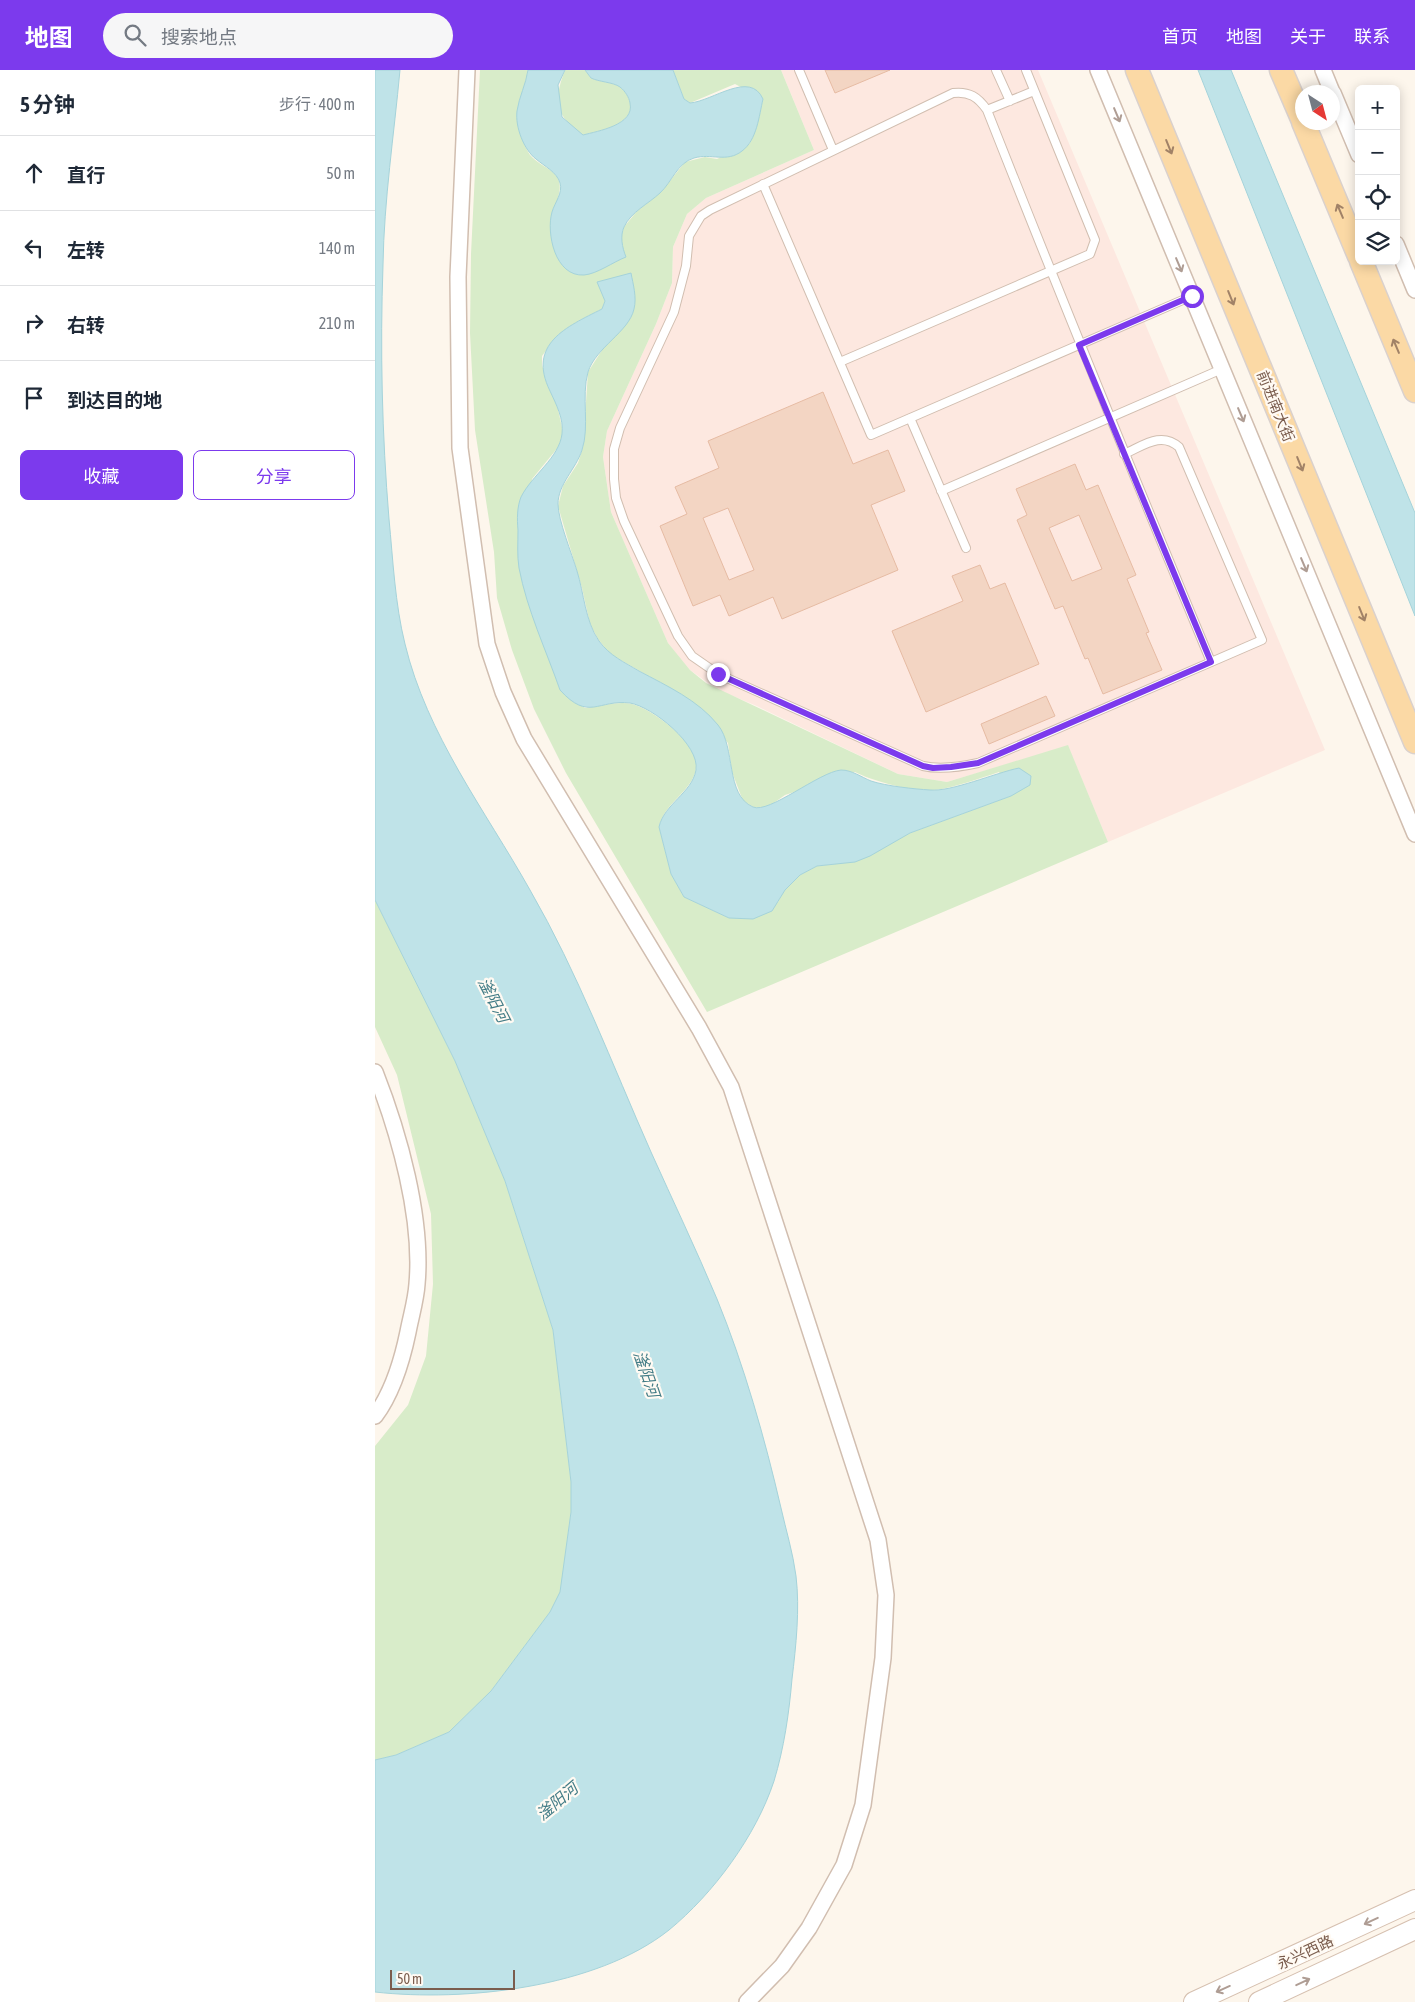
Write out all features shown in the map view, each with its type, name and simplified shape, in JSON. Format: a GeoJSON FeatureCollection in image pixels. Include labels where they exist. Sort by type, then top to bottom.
{"type":"FeatureCollection","features":[{"type":"Feature","properties":{"kind":"main road","name":"前进南大街"},"geometry":{"type":"LineString","coordinates":[[1137,70],[1415,742]]}},
{"type":"Feature","properties":{"kind":"main road"},"geometry":{"type":"LineString","coordinates":[[1281,70],[1295,103]]}},
{"type":"Feature","properties":{"kind":"main road"},"geometry":{"type":"LineString","coordinates":[[1306,130],[1355,246]]}},
{"type":"Feature","properties":{"kind":"main road"},"geometry":{"type":"LineString","coordinates":[[1363,265],[1415,391]]}},
{"type":"Feature","properties":{"kind":"main road","name":"永兴西路"},"geometry":{"type":"LineString","coordinates":[[1195,2002],[1415,1900]]}},
{"type":"Feature","properties":{"kind":"main road","name":"永兴西路"},"geometry":{"type":"LineString","coordinates":[[1259,2002],[1415,1930]]}},
{"type":"Feature","properties":{"kind":"street"},"geometry":{"type":"LineString","coordinates":[[467,70],[458,277],[459,448],[487,644],[503,692],[524,739],[699,1028],[731,1087],[879,1540],[886,1595],[883,1658],[863,1805],[844,1866],[809,1928],[782,1966],[747,2002]]}},
{"type":"Feature","properties":{"kind":"street"},"geometry":{"type":"LineString","coordinates":[[1098,70],[1415,834]]}},
{"type":"Feature","properties":{"kind":"street"},"geometry":{"type":"LineString","coordinates":[[1323,70],[1330,85]]}},
{"type":"Feature","properties":{"kind":"street"},"geometry":{"type":"LineString","coordinates":[[1340,110],[1355,145]]}},
{"type":"Feature","properties":{"kind":"street"},"geometry":{"type":"LineString","coordinates":[[1400,254],[1415,290]]}},
{"type":"Feature","properties":{"kind":"street"},"geometry":{"type":"LineString","coordinates":[[375,1072],[405,1166],[415,1226],[417,1283],[403,1358],[383,1405],[375,1416]]}},
{"type":"Feature","properties":{"kind":"lane"},"geometry":{"type":"LineString","coordinates":[[799,70],[833,150]]}},
{"type":"Feature","properties":{"kind":"lane"},"geometry":{"type":"LineString","coordinates":[[996,70],[1010,101]]}},
{"type":"Feature","properties":{"kind":"lane"},"geometry":{"type":"LineString","coordinates":[[840,362],[1089,254],[1095,240],[1026,70]]}},
{"type":"Feature","properties":{"kind":"lane"},"geometry":{"type":"LineString","coordinates":[[987,110],[1035,91]]}},
{"type":"Feature","properties":{"kind":"lane"},"geometry":{"type":"LineString","coordinates":[[1124,454],[1162,438],[1171,440],[1179,447],[1262,640],[978,763],[933,768],[923,766],[718,674],[692,656],[678,636],[621,513],[613,479],[614,449],[620,428],[674,312],[685,266],[689,236],[701,216],[763,184],[953,93],[962,92],[974,95],[987,110],[1079,345],[1109,418],[1124,454],[1211,662]]}},
{"type":"Feature","properties":{"kind":"lane"},"geometry":{"type":"LineString","coordinates":[[763,184],[871,435],[1192,296]]}},
{"type":"Feature","properties":{"kind":"lane"},"geometry":{"type":"LineString","coordinates":[[941,491],[1222,370]]}},
{"type":"Feature","properties":{"kind":"lane"},"geometry":{"type":"LineString","coordinates":[[910,418],[966,548]]}},
{"type":"Feature","properties":{"kind":"shaded area"},"geometry":{"type":"Polygon","coordinates":[[[781,70],[1038,70],[1325,750],[1108,842],[1068,746],[947,782],[898,774],[757,706],[718,690],[690,670],[678,656],[668,643],[611,512],[603,457],[607,431],[656,324],[672,283],[673,247],[687,214],[706,198],[814,150],[781,70]]]}},
{"type":"Feature","properties":{"kind":"green space"},"geometry":{"type":"Polygon","coordinates":[[[480,70],[528,70],[518,118],[526,149],[536,161],[557,176],[560,189],[558,198],[623,250],[621,237],[624,227],[637,211],[661,192],[685,162],[705,157],[717,159],[750,143],[763,99],[735,84],[690,103],[684,99],[673,70],[781,70],[814,150],[706,198],[687,214],[673,247],[672,283],[656,324],[607,431],[603,457],[611,512],[668,643],[690,670],[706,683],[898,774],[947,782],[1068,745],[1108,842],[707,1012],[566,773],[534,709],[512,650],[497,598],[494,552],[475,430],[470,333],[471,254],[480,70]],[[598,282],[605,301],[602,309],[580,320],[557,336],[542,356],[542,365],[549,388],[557,405],[563,432],[560,445],[532,479],[522,578],[560,690],[585,708],[621,703],[632,704],[641,708],[664,721],[685,741],[692,752],[696,763],[692,780],[666,812],[659,827],[671,874],[684,897],[729,918],[778,902],[784,890],[800,875],[817,866],[835,864],[890,843],[910,833],[1011,796],[999,772],[951,787],[935,790],[917,790],[894,786],[855,772],[785,795],[768,807],[755,808],[743,801],[732,772],[728,743],[685,697],[610,654],[598,639],[590,624],[582,588],[558,506],[563,486],[578,463],[583,447],[588,372],[604,347],[622,328],[598,282]]]}},
{"type":"Feature","properties":{"kind":"green space"},"geometry":{"type":"Polygon","coordinates":[[[565,70],[585,70],[591,78],[614,84],[624,90],[630,103],[630,111],[627,117],[614,126],[583,135],[567,121],[559,107],[559,91],[565,70]]]}},
{"type":"Feature","properties":{"kind":"green space"},"geometry":{"type":"Polygon","coordinates":[[[375,900],[455,1061],[505,1181],[553,1330],[571,1482],[571,1512],[561,1592],[550,1612],[491,1691],[449,1732],[396,1755],[375,1760],[375,1446],[408,1405],[426,1356],[433,1284],[431,1214],[397,1075],[375,1027],[375,900]]]}},
{"type":"Feature","properties":{"kind":"water","name":"滏阳河"},"geometry":{"type":"Polygon","coordinates":[[[375,70],[400,70],[385,216],[382,360],[383,424],[389,519],[397,598],[405,644],[427,710],[442,741],[513,860],[564,954],[717,1299],[745,1376],[761,1429],[795,1567],[798,1601],[791,1692],[786,1731],[778,1769],[766,1802],[756,1822],[717,1882],[669,1930],[639,1950],[605,1966],[567,1978],[528,1986],[448,1995],[410,1995],[375,1992],[375,1760],[396,1755],[449,1732],[491,1691],[550,1612],[560,1592],[571,1512],[571,1482],[553,1330],[505,1181],[455,1061],[375,900],[375,70]]]}},
{"type":"Feature","properties":{"kind":"water"},"geometry":{"type":"Polygon","coordinates":[[[528,70],[565,70],[558,85],[562,117],[583,135],[614,126],[627,117],[630,111],[629,99],[622,89],[617,85],[591,78],[585,70],[673,70],[684,99],[690,103],[740,87],[749,87],[757,91],[763,99],[757,127],[751,141],[742,151],[736,155],[725,157],[707,156],[688,160],[679,168],[664,189],[627,222],[622,238],[626,257],[589,274],[574,274],[566,269],[560,261],[555,252],[550,231],[552,212],[560,194],[560,183],[553,172],[528,150],[517,124],[519,101],[528,70]]]}},
{"type":"Feature","properties":{"kind":"water"},"geometry":{"type":"Polygon","coordinates":[[[1198,70],[1231,70],[1415,513],[1415,616],[1198,70]]]}},
{"type":"Feature","properties":{"kind":"water"},"geometry":{"type":"Polygon","coordinates":[[[631,273],[635,295],[634,309],[626,325],[598,355],[588,372],[585,391],[586,421],[582,450],[564,483],[558,504],[560,519],[577,571],[588,616],[599,641],[617,658],[681,694],[710,716],[724,734],[734,782],[738,792],[744,801],[753,807],[760,808],[782,799],[832,772],[841,770],[853,772],[877,783],[930,790],[949,788],[1019,768],[1031,776],[1030,785],[1011,796],[910,833],[870,856],[855,862],[817,866],[800,875],[785,890],[772,911],[753,919],[729,918],[684,897],[671,874],[659,827],[666,812],[684,792],[693,778],[696,770],[691,750],[683,739],[662,719],[640,706],[630,703],[619,703],[586,707],[570,700],[560,690],[522,584],[519,568],[517,517],[521,497],[551,459],[560,443],[562,434],[561,417],[544,375],[543,361],[547,349],[564,330],[602,309],[605,301],[597,282],[631,273]]]}},
{"type":"Feature","properties":{"kind":"building"},"geometry":{"type":"Polygon","coordinates":[[[825,70],[890,70],[835,93],[825,70]]]}},
{"type":"Feature","properties":{"kind":"building"},"geometry":{"type":"Polygon","coordinates":[[[823,392],[853,464],[888,450],[905,491],[871,505],[898,570],[782,619],[773,597],[729,616],[720,595],[693,606],[660,526],[687,514],[675,487],[719,468],[708,441],[823,392]],[[728,508],[703,518],[729,580],[754,570],[728,508]]]}},
{"type":"Feature","properties":{"kind":"building"},"geometry":{"type":"Polygon","coordinates":[[[1075,464],[1086,490],[1098,485],[1136,575],[1127,579],[1149,632],[1146,633],[1162,670],[1103,694],[1088,658],[1085,659],[1063,606],[1055,609],[1017,520],[1027,515],[1016,489],[1075,464]],[[1079,515],[1049,528],[1072,581],[1102,569],[1079,515]]]}},
{"type":"Feature","properties":{"kind":"building"},"geometry":{"type":"Polygon","coordinates":[[[980,565],[990,589],[1005,583],[1039,664],[926,712],[892,631],[963,601],[952,576],[980,565]]]}},
{"type":"Feature","properties":{"kind":"building"},"geometry":{"type":"Polygon","coordinates":[[[1046,696],[1055,716],[989,744],[981,724],[1046,696]]]}},
{"type":"Feature","properties":{"kind":"route"},"geometry":{"type":"LineString","coordinates":[[718,674],[923,766],[933,768],[978,763],[1211,662],[1079,345],[1192,296]]}}]}
